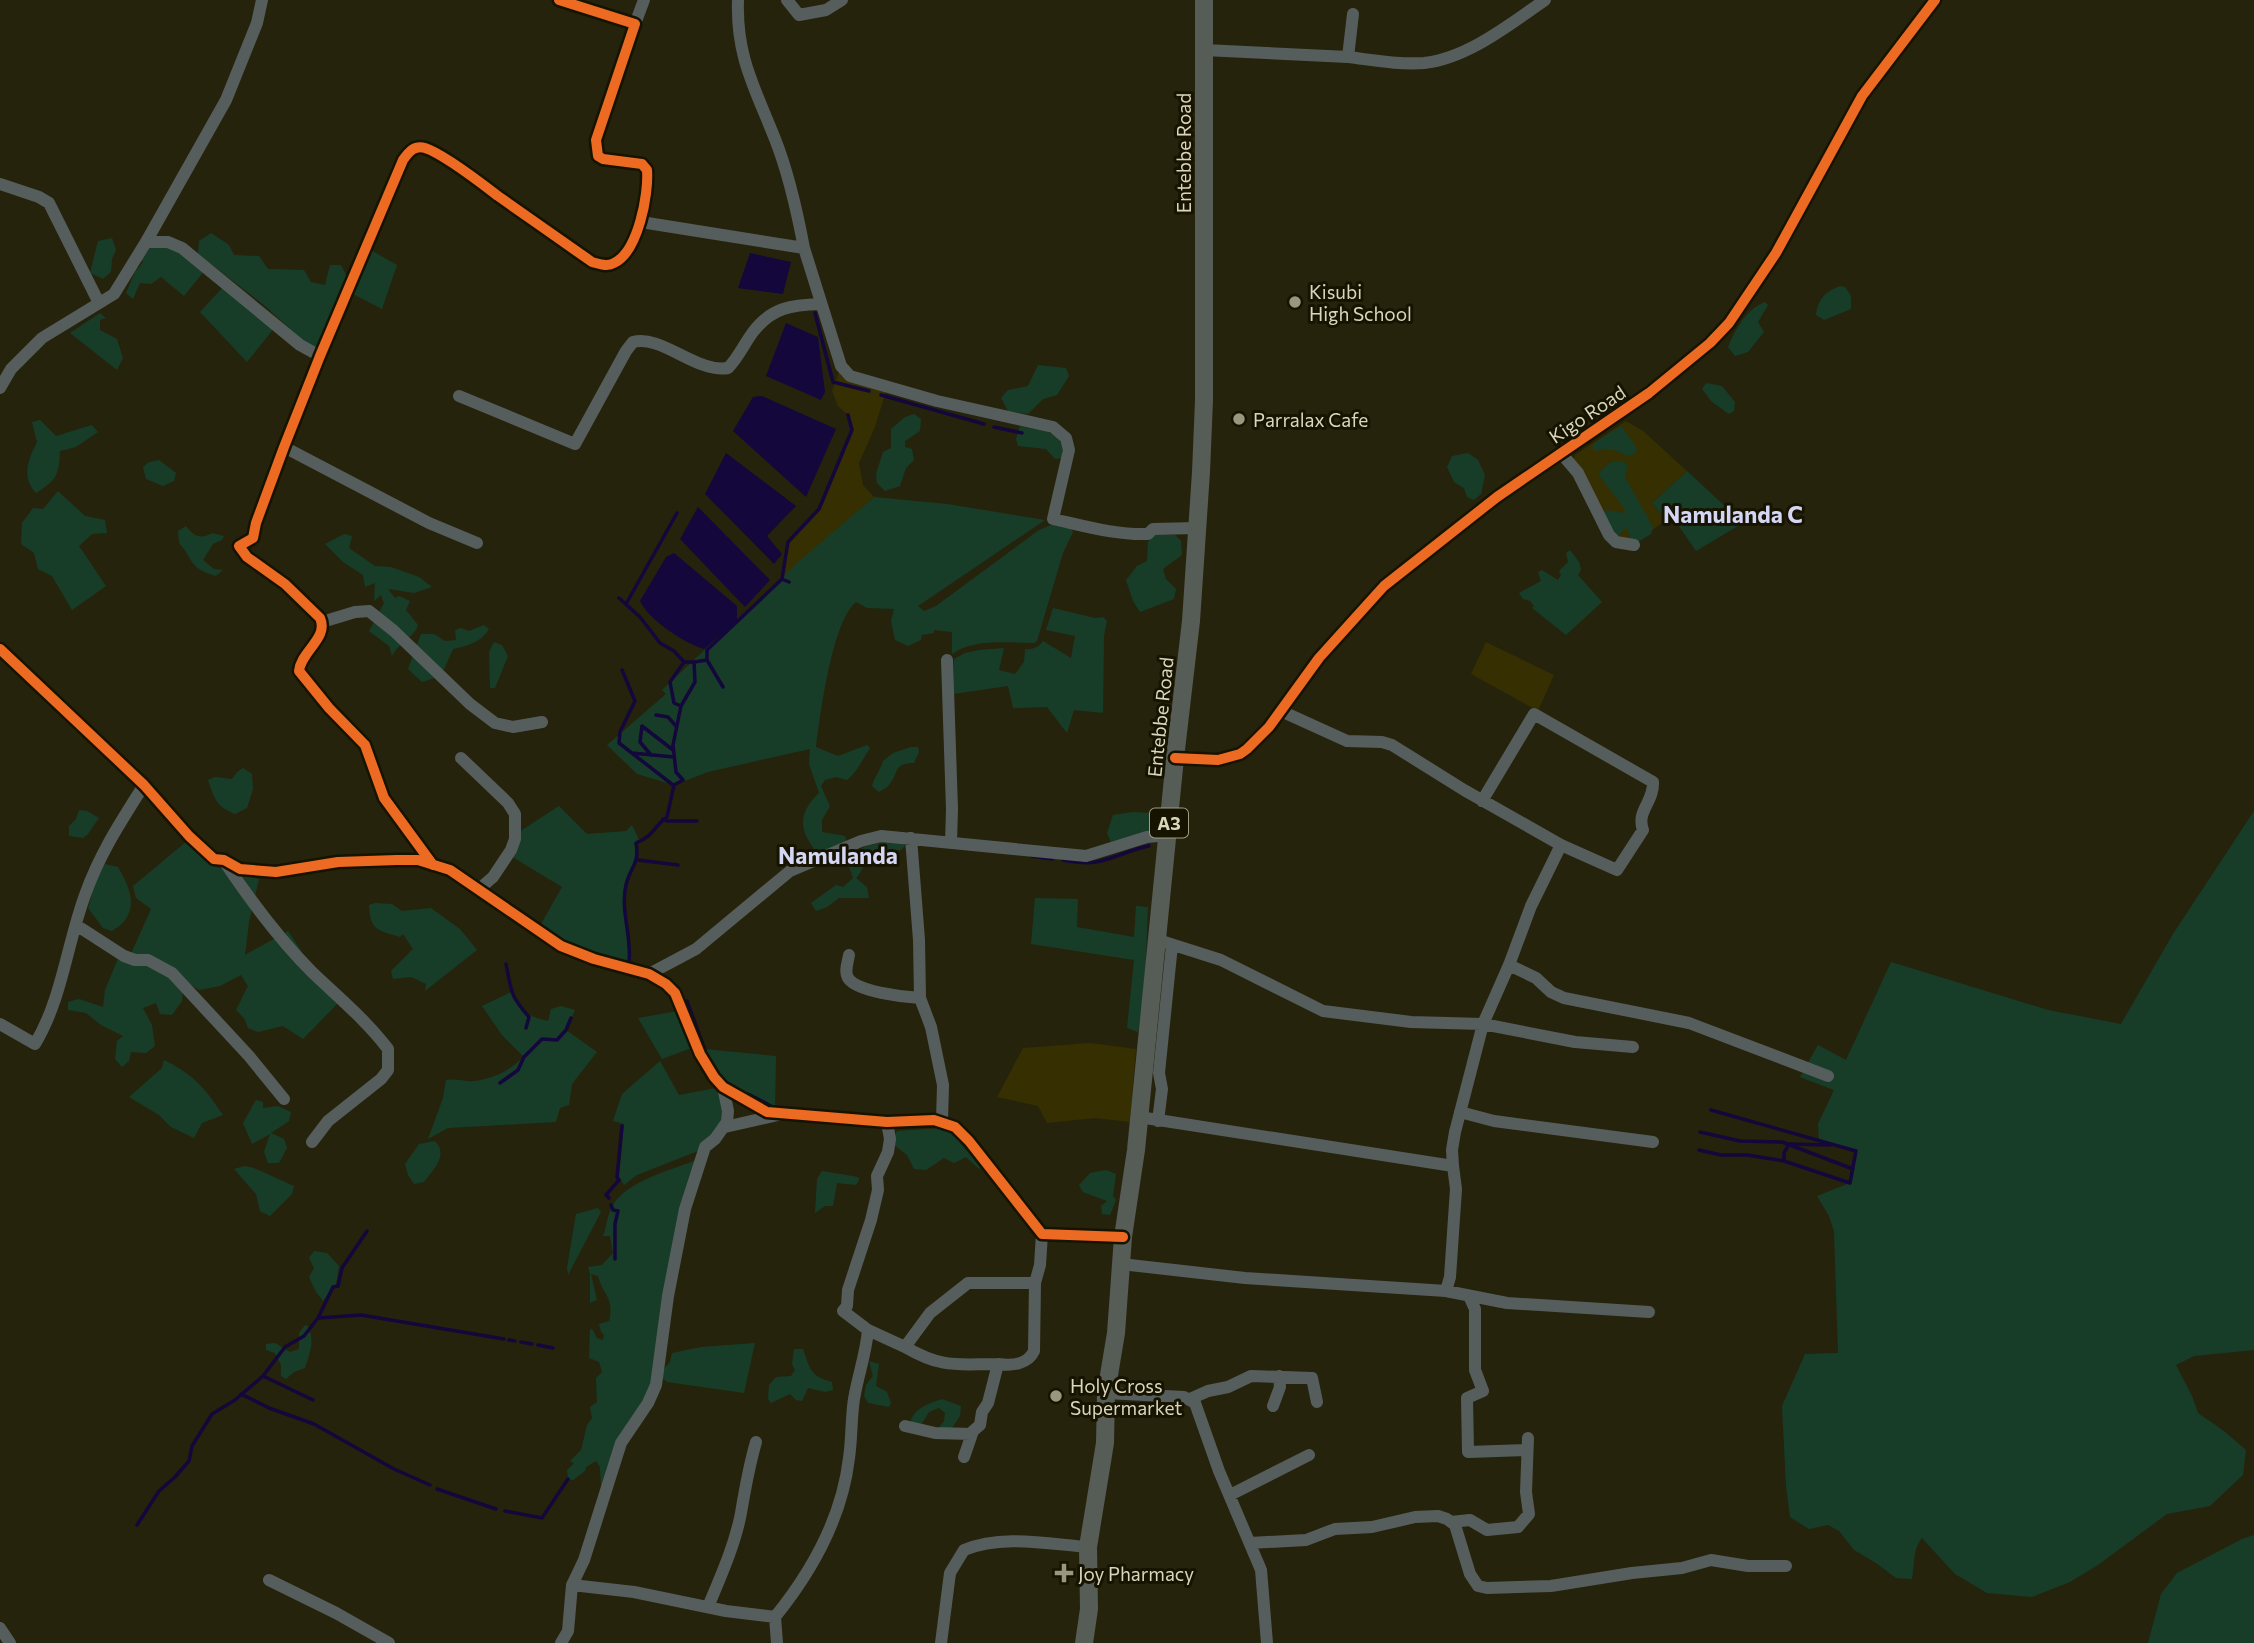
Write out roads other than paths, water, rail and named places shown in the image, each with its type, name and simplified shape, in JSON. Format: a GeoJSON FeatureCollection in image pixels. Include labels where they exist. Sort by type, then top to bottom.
{"type":"FeatureCollection","features":[{"type":"Feature","properties":{"kind":"main road","name":"Entebbe Road"},"geometry":{"type":"LineString","coordinates":[[1084,1643],[1089,1609],[1088,1547],[1105,1443],[1106,1393],[1116,1333],[1123,1237],[1139,1117],[1152,1071],[1165,942],[1168,835],[1191,621],[1204,400],[1204,0]]}},
{"type":"Feature","properties":{"kind":"street"},"geometry":{"type":"LineString","coordinates":[[0,388],[11,369],[42,338],[114,294],[226,100],[257,23],[262,0]]}},
{"type":"Feature","properties":{"kind":"street"},"geometry":{"type":"LineString","coordinates":[[559,0],[635,24]]}},
{"type":"Feature","properties":{"kind":"street"},"geometry":{"type":"LineString","coordinates":[[433,865],[381,792],[372,758],[365,745],[329,708],[299,671],[301,658],[322,633],[322,622],[285,584],[247,557],[239,546],[253,538],[256,523],[320,356],[409,151],[424,148],[472,176],[592,262],[601,265],[613,264],[623,256],[641,222],[648,174],[646,166],[603,159],[598,156],[595,147],[643,0]]}},
{"type":"Feature","properties":{"kind":"street"},"geometry":{"type":"LineString","coordinates":[[738,0],[737,21],[746,66],[789,178],[804,248],[841,366],[850,376],[937,401],[1054,428],[1066,438],[1069,450],[1053,519],[1103,531],[1135,535],[1148,534],[1153,529],[1197,528]]}},
{"type":"Feature","properties":{"kind":"street"},"geometry":{"type":"LineString","coordinates":[[787,0],[799,15],[826,10],[842,0]]}},
{"type":"Feature","properties":{"kind":"street"},"geometry":{"type":"LineString","coordinates":[[1204,50],[1413,63],[1442,59],[1476,44],[1545,0]]}},
{"type":"Feature","properties":{"kind":"street","name":"Kigo Road"},"geometry":{"type":"LineString","coordinates":[[1175,758],[1218,760],[1240,754],[1269,727],[1319,658],[1384,586],[1473,514],[1666,380],[1710,343],[1729,323],[1776,253],[1862,96],[1935,0]]}},
{"type":"Feature","properties":{"kind":"street"},"geometry":{"type":"LineString","coordinates":[[1348,57],[1353,14]]}},
{"type":"Feature","properties":{"kind":"street"},"geometry":{"type":"LineString","coordinates":[[0,184],[49,203],[99,303]]}},
{"type":"Feature","properties":{"kind":"street"},"geometry":{"type":"LineString","coordinates":[[641,222],[804,248]]}},
{"type":"Feature","properties":{"kind":"street"},"geometry":{"type":"LineString","coordinates":[[146,242],[160,241],[182,248],[300,345],[320,356]]}},
{"type":"Feature","properties":{"kind":"street"},"geometry":{"type":"LineString","coordinates":[[459,396],[575,444],[633,342],[645,341],[711,369],[727,368],[754,331],[776,312],[790,306],[821,304]]}},
{"type":"Feature","properties":{"kind":"street"},"geometry":{"type":"LineString","coordinates":[[284,447],[417,517],[477,543]]}},
{"type":"Feature","properties":{"kind":"street"},"geometry":{"type":"LineString","coordinates":[[1561,453],[1578,473],[1609,534],[1616,542],[1634,545]]}},
{"type":"Feature","properties":{"kind":"street"},"geometry":{"type":"LineString","coordinates":[[322,622],[355,612],[369,611],[394,631],[470,704],[495,723],[508,727],[542,722]]}},
{"type":"Feature","properties":{"kind":"street"},"geometry":{"type":"LineString","coordinates":[[0,649],[144,785],[214,859],[224,860],[240,869],[276,872],[338,862],[418,860],[433,865],[463,877],[561,946],[594,959],[649,974],[675,993],[699,1054],[714,1077],[723,1087],[767,1112],[887,1122],[942,1121],[955,1127],[1042,1234],[1040,1265],[1035,1283],[1035,1344],[1032,1356],[1015,1364],[948,1365],[921,1356],[868,1330],[843,1311],[847,1307],[848,1290],[871,1220],[878,1190],[877,1176],[888,1152],[890,1139],[887,1122]]}},
{"type":"Feature","properties":{"kind":"street"},"geometry":{"type":"LineString","coordinates":[[947,660],[951,843]]}},
{"type":"Feature","properties":{"kind":"street"},"geometry":{"type":"LineString","coordinates":[[1281,711],[1347,741],[1382,742],[1392,745],[1482,800],[1561,845],[1616,870],[1643,830],[1641,816],[1654,793],[1653,782],[1534,714],[1482,800]]}},
{"type":"Feature","properties":{"kind":"street"},"geometry":{"type":"LineString","coordinates":[[461,758],[508,803],[515,814],[515,839],[511,850],[493,877],[478,890]]}},
{"type":"Feature","properties":{"kind":"street"},"geometry":{"type":"LineString","coordinates":[[0,1024],[35,1044],[51,1011],[85,896],[105,846],[144,785]]}},
{"type":"Feature","properties":{"kind":"street"},"geometry":{"type":"LineString","coordinates":[[649,974],[696,948],[790,871],[881,836],[1086,856],[1147,837],[1168,835]]}},
{"type":"Feature","properties":{"kind":"street"},"geometry":{"type":"LineString","coordinates":[[911,838],[919,940],[920,999],[931,1027],[943,1085],[942,1121]]}},
{"type":"Feature","properties":{"kind":"street"},"geometry":{"type":"LineString","coordinates":[[1446,1291],[1450,1277],[1455,1202],[1452,1150],[1460,1112],[1483,1024],[1531,906],[1561,845]]}},
{"type":"Feature","properties":{"kind":"street"},"geometry":{"type":"LineString","coordinates":[[224,860],[285,943],[373,1030],[388,1049],[388,1070],[382,1079],[328,1121],[312,1142]]}},
{"type":"Feature","properties":{"kind":"street"},"geometry":{"type":"LineString","coordinates":[[76,925],[124,956],[135,960],[148,960],[172,972],[249,1056],[284,1099]]}},
{"type":"Feature","properties":{"kind":"street"},"geometry":{"type":"LineString","coordinates":[[1165,942],[1234,966],[1323,1011],[1411,1022],[1483,1024],[1575,1042],[1633,1048]]}},
{"type":"Feature","properties":{"kind":"street"},"geometry":{"type":"LineString","coordinates":[[849,955],[846,972],[855,984],[890,995],[920,999]]}},
{"type":"Feature","properties":{"kind":"street"},"geometry":{"type":"LineString","coordinates":[[1509,965],[1536,978],[1564,998],[1689,1023],[1828,1076]]}},
{"type":"Feature","properties":{"kind":"street"},"geometry":{"type":"LineString","coordinates":[[1152,1071],[1162,1089],[1158,1121]]}},
{"type":"Feature","properties":{"kind":"street"},"geometry":{"type":"LineString","coordinates":[[723,1087],[727,1111],[725,1127]]}},
{"type":"Feature","properties":{"kind":"street"},"geometry":{"type":"LineString","coordinates":[[1460,1112],[1494,1121],[1653,1142]]}},
{"type":"Feature","properties":{"kind":"street"},"geometry":{"type":"LineString","coordinates":[[561,1643],[568,1631],[572,1586],[584,1560],[621,1443],[648,1403],[656,1385],[668,1296],[685,1209],[705,1147],[725,1127],[782,1114]]}},
{"type":"Feature","properties":{"kind":"street"},"geometry":{"type":"LineString","coordinates":[[1139,1117],[1333,1145],[1453,1166]]}},
{"type":"Feature","properties":{"kind":"street"},"geometry":{"type":"LineString","coordinates":[[1042,1234],[1123,1237]]}},
{"type":"Feature","properties":{"kind":"street"},"geometry":{"type":"LineString","coordinates":[[1121,1264],[1245,1278],[1446,1291],[1507,1303],[1649,1312]]}},
{"type":"Feature","properties":{"kind":"street"},"geometry":{"type":"LineString","coordinates":[[905,1347],[930,1313],[968,1283],[1035,1283]]}},
{"type":"Feature","properties":{"kind":"street"},"geometry":{"type":"LineString","coordinates":[[1451,1522],[1470,1520],[1487,1530],[1518,1527],[1529,1514],[1526,1492],[1528,1444],[1468,1452],[1467,1398],[1482,1391],[1475,1370],[1475,1309],[1469,1296]]}},
{"type":"Feature","properties":{"kind":"street"},"geometry":{"type":"LineString","coordinates":[[777,1643],[775,1617],[792,1596],[826,1540],[839,1508],[849,1458],[854,1398],[866,1352],[868,1330]]}},
{"type":"Feature","properties":{"kind":"street"},"geometry":{"type":"LineString","coordinates":[[964,1457],[972,1434],[980,1425],[998,1364]]}},
{"type":"Feature","properties":{"kind":"street"},"geometry":{"type":"LineString","coordinates":[[1190,1399],[1208,1391],[1228,1387],[1251,1376],[1279,1376],[1312,1378],[1317,1402]]}},
{"type":"Feature","properties":{"kind":"street"},"geometry":{"type":"LineString","coordinates":[[1273,1406],[1280,1387],[1279,1376]]}},
{"type":"Feature","properties":{"kind":"street"},"geometry":{"type":"LineString","coordinates":[[1106,1393],[1185,1396],[1195,1403],[1219,1471],[1261,1570],[1267,1643]]}},
{"type":"Feature","properties":{"kind":"street"},"geometry":{"type":"LineString","coordinates":[[905,1426],[935,1433],[972,1434]]}},
{"type":"Feature","properties":{"kind":"street"},"geometry":{"type":"LineString","coordinates":[[708,1607],[741,1515],[750,1460],[756,1442]]}},
{"type":"Feature","properties":{"kind":"street"},"geometry":{"type":"LineString","coordinates":[[1230,1495],[1309,1455]]}},
{"type":"Feature","properties":{"kind":"street"},"geometry":{"type":"LineString","coordinates":[[1250,1543],[1306,1539],[1328,1531],[1372,1527],[1415,1517],[1438,1516],[1455,1525],[1474,1583],[1478,1587],[1551,1586],[1682,1568],[1711,1560],[1748,1566],[1786,1566]]}},
{"type":"Feature","properties":{"kind":"street"},"geometry":{"type":"LineString","coordinates":[[941,1643],[950,1573],[964,1550],[985,1543],[1018,1541],[1088,1547]]}},
{"type":"Feature","properties":{"kind":"street"},"geometry":{"type":"LineString","coordinates":[[269,1580],[389,1643]]}},
{"type":"Feature","properties":{"kind":"street"},"geometry":{"type":"LineString","coordinates":[[572,1586],[634,1592],[775,1617]]}},
{"type":"Feature","properties":{"kind":"street"},"geometry":{"type":"LineString","coordinates":[[0,1628],[10,1643]]}},
{"type":"Feature","properties":{"kind":"waterway"},"geometry":{"type":"LineString","coordinates":[[815,313],[833,382],[869,391]]}},
{"type":"Feature","properties":{"kind":"waterway"},"geometry":{"type":"LineString","coordinates":[[881,395],[984,424]]}},
{"type":"Feature","properties":{"kind":"waterway"},"geometry":{"type":"LineString","coordinates":[[782,579],[788,542],[819,509],[852,430],[848,415]]}},
{"type":"Feature","properties":{"kind":"waterway"},"geometry":{"type":"LineString","coordinates":[[994,427],[1022,433]]}},
{"type":"Feature","properties":{"kind":"waterway"},"geometry":{"type":"LineString","coordinates":[[626,604],[677,513]]}},
{"type":"Feature","properties":{"kind":"waterway"},"geometry":{"type":"LineString","coordinates":[[694,662],[707,660],[707,650],[782,579],[789,582]]}},
{"type":"Feature","properties":{"kind":"waterway"},"geometry":{"type":"LineString","coordinates":[[619,598],[640,617],[660,643],[674,651],[684,662],[694,662],[695,682],[681,706],[673,745],[676,772],[683,780],[674,785],[667,817],[647,837],[636,843],[636,861],[626,885],[624,904],[629,962]]}},
{"type":"Feature","properties":{"kind":"waterway"},"geometry":{"type":"LineString","coordinates":[[707,660],[723,687]]}},
{"type":"Feature","properties":{"kind":"waterway"},"geometry":{"type":"LineString","coordinates":[[681,706],[674,703],[670,682],[684,662]]}},
{"type":"Feature","properties":{"kind":"waterway"},"geometry":{"type":"LineString","coordinates":[[622,670],[635,701],[620,732],[619,743],[673,785]]}},
{"type":"Feature","properties":{"kind":"waterway"},"geometry":{"type":"LineString","coordinates":[[656,715],[668,717],[676,726]]}},
{"type":"Feature","properties":{"kind":"waterway"},"geometry":{"type":"LineString","coordinates":[[642,726],[673,750]]}},
{"type":"Feature","properties":{"kind":"waterway"},"geometry":{"type":"LineString","coordinates":[[642,726],[640,742],[651,755]]}},
{"type":"Feature","properties":{"kind":"waterway"},"geometry":{"type":"LineString","coordinates":[[632,753],[674,757]]}},
{"type":"Feature","properties":{"kind":"waterway"},"geometry":{"type":"LineString","coordinates":[[663,819],[697,821]]}},
{"type":"Feature","properties":{"kind":"waterway"},"geometry":{"type":"LineString","coordinates":[[1063,860],[1096,862],[1149,846]]}},
{"type":"Feature","properties":{"kind":"waterway"},"geometry":{"type":"LineString","coordinates":[[1032,856],[1052,859]]}},
{"type":"Feature","properties":{"kind":"waterway"},"geometry":{"type":"LineString","coordinates":[[638,860],[678,865]]}},
{"type":"Feature","properties":{"kind":"waterway"},"geometry":{"type":"LineString","coordinates":[[506,964],[512,992],[529,1017],[526,1028]]}},
{"type":"Feature","properties":{"kind":"waterway"},"geometry":{"type":"LineString","coordinates":[[687,1001],[705,1050]]}},
{"type":"Feature","properties":{"kind":"waterway"},"geometry":{"type":"LineString","coordinates":[[500,1083],[518,1070],[524,1057],[542,1039],[557,1040],[566,1030],[571,1018]]}},
{"type":"Feature","properties":{"kind":"waterway"},"geometry":{"type":"LineString","coordinates":[[748,1094],[771,1106]]}},
{"type":"Feature","properties":{"kind":"waterway"},"geometry":{"type":"LineString","coordinates":[[1699,1150],[1721,1155],[1747,1155],[1784,1161],[1850,1183],[1856,1151],[1711,1110]]}},
{"type":"Feature","properties":{"kind":"waterway"},"geometry":{"type":"LineString","coordinates":[[609,1198],[606,1195],[619,1180],[617,1177],[622,1126]]}},
{"type":"Feature","properties":{"kind":"waterway"},"geometry":{"type":"LineString","coordinates":[[1700,1132],[1740,1141],[1782,1142],[1853,1169]]}},
{"type":"Feature","properties":{"kind":"waterway"},"geometry":{"type":"LineString","coordinates":[[1784,1160],[1789,1144],[1830,1145]]}},
{"type":"Feature","properties":{"kind":"waterway"},"geometry":{"type":"LineString","coordinates":[[611,1205],[613,1210],[618,1211],[615,1224],[615,1259]]}},
{"type":"Feature","properties":{"kind":"waterway"},"geometry":{"type":"LineString","coordinates":[[137,1525],[159,1491],[189,1461],[192,1446],[212,1414],[235,1400],[263,1376],[285,1347],[304,1336],[318,1318],[333,1287],[338,1286],[342,1268],[367,1231]]}},
{"type":"Feature","properties":{"kind":"waterway"},"geometry":{"type":"LineString","coordinates":[[319,1318],[361,1315],[504,1339]]}},
{"type":"Feature","properties":{"kind":"waterway"},"geometry":{"type":"LineString","coordinates":[[509,1340],[515,1341]]}},
{"type":"Feature","properties":{"kind":"waterway"},"geometry":{"type":"LineString","coordinates":[[521,1342],[532,1344]]}},
{"type":"Feature","properties":{"kind":"waterway"},"geometry":{"type":"LineString","coordinates":[[538,1345],[553,1348]]}},
{"type":"Feature","properties":{"kind":"waterway"},"geometry":{"type":"LineString","coordinates":[[263,1376],[313,1400]]}},
{"type":"Feature","properties":{"kind":"waterway"},"geometry":{"type":"LineString","coordinates":[[241,1394],[269,1408],[314,1424],[394,1469],[430,1485]]}},
{"type":"Feature","properties":{"kind":"waterway"},"geometry":{"type":"LineString","coordinates":[[505,1511],[542,1518],[568,1479]]}},
{"type":"Feature","properties":{"kind":"waterway"},"geometry":{"type":"LineString","coordinates":[[437,1489],[496,1509]]}},
{"type":"Feature","properties":{"kind":"place","name":"Kisubi High School"},"geometry":{"type":"Point","coordinates":[1295,302]}},
{"type":"Feature","properties":{"kind":"place","name":"Parralax Cafe"},"geometry":{"type":"Point","coordinates":[1239,419]}},
{"type":"Feature","properties":{"kind":"place","name":"Holy Cross Supermarket"},"geometry":{"type":"Point","coordinates":[1056,1396]}},
{"type":"Feature","properties":{"kind":"place","name":"Joy Pharmacy"},"geometry":{"type":"Point","coordinates":[1064,1573]}},
{"type":"Feature","properties":{"kind":"district","name":"Namulanda C"},"geometry":{"type":"Point","coordinates":[1733,514]}},
{"type":"Feature","properties":{"kind":"district","name":"Namulanda"},"geometry":{"type":"Point","coordinates":[838,855]}}]}
